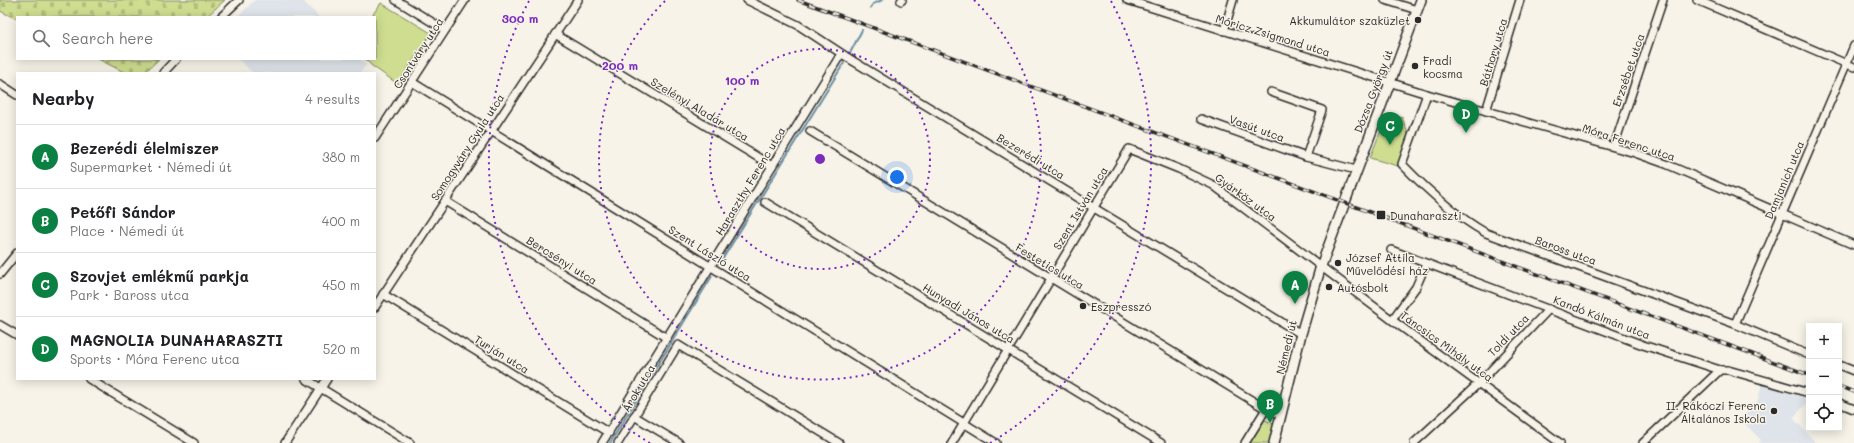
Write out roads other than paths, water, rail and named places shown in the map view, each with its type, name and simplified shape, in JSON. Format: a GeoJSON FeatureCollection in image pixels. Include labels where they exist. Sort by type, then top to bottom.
{"type":"FeatureCollection","features":[{"type":"Feature","properties":{"kind":"main road","name":"Dózsa György út"},"geometry":{"type":"LineString","coordinates":[[1349,191],[1421,0]]}},
{"type":"Feature","properties":{"kind":"main road","name":"Némedi út"},"geometry":{"type":"LineString","coordinates":[[1274,443],[1321,266],[1349,191]]}},
{"type":"Feature","properties":{"kind":"street"},"geometry":{"type":"LineString","coordinates":[[222,16],[239,0]]}},
{"type":"Feature","properties":{"kind":"street"},"geometry":{"type":"LineString","coordinates":[[396,0],[445,30]]}},
{"type":"Feature","properties":{"kind":"street","name":"Csontváry utca"},"geometry":{"type":"LineString","coordinates":[[376,136],[465,0]]}},
{"type":"Feature","properties":{"kind":"street","name":"Somogyváry Gyula utca"},"geometry":{"type":"LineString","coordinates":[[376,305],[578,0]]}},
{"type":"Feature","properties":{"kind":"street","name":"Bezerédi utca"},"geometry":{"type":"LineString","coordinates":[[747,0],[798,25],[841,54],[1094,206],[1302,334]]}},
{"type":"Feature","properties":{"kind":"street","name":"Móricz Zsigmond utca"},"geometry":{"type":"LineString","coordinates":[[1127,0],[1389,83]]}},
{"type":"Feature","properties":{"kind":"street"},"geometry":{"type":"LineString","coordinates":[[1224,31],[1234,0]]}},
{"type":"Feature","properties":{"kind":"street"},"geometry":{"type":"LineString","coordinates":[[1385,0],[1417,10]]}},
{"type":"Feature","properties":{"kind":"street","name":"Báthory utca"},"geometry":{"type":"LineString","coordinates":[[1486,111],[1520,0]]}},
{"type":"Feature","properties":{"kind":"street","name":"Erzsébet utca"},"geometry":{"type":"LineString","coordinates":[[1614,146],[1663,0]]}},
{"type":"Feature","properties":{"kind":"street"},"geometry":{"type":"LineString","coordinates":[[1697,0],[1854,67]]}},
{"type":"Feature","properties":{"kind":"street","name":"Szelényi Aladár utca"},"geometry":{"type":"LineString","coordinates":[[555,34],[772,166]]}},
{"type":"Feature","properties":{"kind":"street","name":"Damjanich utca"},"geometry":{"type":"LineString","coordinates":[[1735,324],[1854,46]]}},
{"type":"Feature","properties":{"kind":"street","name":"Haraszthy Ferenc utca"},"geometry":{"type":"LineString","coordinates":[[602,443],[841,54]]}},
{"type":"Feature","properties":{"kind":"street"},"geometry":{"type":"LineString","coordinates":[[164,72],[175,60]]}},
{"type":"Feature","properties":{"kind":"street","name":"Szent László utca"},"geometry":{"type":"LineString","coordinates":[[412,82],[996,443]]}},
{"type":"Feature","properties":{"kind":"street","name":"Móra Ferenc utca"},"geometry":{"type":"LineString","coordinates":[[1389,83],[1614,146],[1666,164],[1854,245]]}},
{"type":"Feature","properties":{"kind":"street"},"geometry":{"type":"LineString","coordinates":[[0,84],[16,94]]}},
{"type":"Feature","properties":{"kind":"street"},"geometry":{"type":"LineString","coordinates":[[1271,92],[1322,110],[1306,157]]}},
{"type":"Feature","properties":{"kind":"street","name":"Baross utca"},"geometry":{"type":"LineString","coordinates":[[1427,94],[1402,164],[1427,189],[1467,222],[1486,232],[1735,324],[1806,354]]}},
{"type":"Feature","properties":{"kind":"street","name":"Vasút utca"},"geometry":{"type":"LineString","coordinates":[[1201,119],[1306,157],[1356,170]]}},
{"type":"Feature","properties":{"kind":"street","name":"Festetics utca"},"geometry":{"type":"LineString","coordinates":[[810,131],[1050,279],[1266,409],[1281,415]]}},
{"type":"Feature","properties":{"kind":"street","name":"Szent István utca"},"geometry":{"type":"LineString","coordinates":[[952,443],[1129,149]]}},
{"type":"Feature","properties":{"kind":"street","name":"Gyárköz utca"},"geometry":{"type":"LineString","coordinates":[[1129,149],[1179,169],[1213,185],[1321,266]]}},
{"type":"Feature","properties":{"kind":"street","name":"Bercsényi utca"},"geometry":{"type":"LineString","coordinates":[[445,201],[667,338]]}},
{"type":"Feature","properties":{"kind":"street","name":"Hunyadi János utca"},"geometry":{"type":"LineString","coordinates":[[765,202],[1161,443]]}},
{"type":"Feature","properties":{"kind":"street","name":"Kandó Kálmán utca"},"geometry":{"type":"LineString","coordinates":[[1391,250],[1643,345],[1720,370],[1728,370],[1806,392]]}},
{"type":"Feature","properties":{"kind":"street"},"geometry":{"type":"LineString","coordinates":[[0,274],[16,254]]}},
{"type":"Feature","properties":{"kind":"street"},"geometry":{"type":"LineString","coordinates":[[1392,320],[1416,287],[1426,264]]}},
{"type":"Feature","properties":{"kind":"street","name":"Táncsics Mihály utca"},"geometry":{"type":"LineString","coordinates":[[1321,266],[1560,443]]}},
{"type":"Feature","properties":{"kind":"street","name":"Turján utca"},"geometry":{"type":"LineString","coordinates":[[383,294],[609,433]]}},
{"type":"Feature","properties":{"kind":"street","name":"Toldi utca"},"geometry":{"type":"LineString","coordinates":[[1414,443],[1479,383],[1549,309]]}},
{"type":"Feature","properties":{"kind":"street"},"geometry":{"type":"LineString","coordinates":[[0,325],[16,334]]}},
{"type":"Feature","properties":{"kind":"street","name":"Árok utca"},"geometry":{"type":"LineString","coordinates":[[618,443],[678,344],[838,443]]}},
{"type":"Feature","properties":{"kind":"street"},"geometry":{"type":"LineString","coordinates":[[1842,367],[1854,371]]}},
{"type":"Feature","properties":{"kind":"street"},"geometry":{"type":"LineString","coordinates":[[1643,443],[1720,370]]}},
{"type":"Feature","properties":{"kind":"street"},"geometry":{"type":"LineString","coordinates":[[91,380],[194,443]]}},
{"type":"Feature","properties":{"kind":"street"},"geometry":{"type":"LineString","coordinates":[[308,380],[410,443]]}},
{"type":"Feature","properties":{"kind":"street"},"geometry":{"type":"LineString","coordinates":[[285,443],[326,380]]}},
{"type":"Feature","properties":{"kind":"street"},"geometry":{"type":"LineString","coordinates":[[1842,404],[1854,409]]}},
{"type":"Feature","properties":{"kind":"street"},"geometry":{"type":"LineString","coordinates":[[1245,443],[1266,409]]}},
{"type":"Feature","properties":{"kind":"street"},"geometry":{"type":"LineString","coordinates":[[634,416],[679,443]]}},
{"type":"Feature","properties":{"kind":"waterway"},"geometry":{"type":"LineString","coordinates":[[870,8],[873,4],[882,0]]}},
{"type":"Feature","properties":{"kind":"waterway"},"geometry":{"type":"LineString","coordinates":[[850,53],[862,30]]}},
{"type":"Feature","properties":{"kind":"waterway"},"geometry":{"type":"LineString","coordinates":[[720,263],[844,63]]}},
{"type":"Feature","properties":{"kind":"waterway"},"geometry":{"type":"LineString","coordinates":[[610,443],[712,276]]}},
{"type":"Feature","properties":{"kind":"railway"},"geometry":{"type":"LineString","coordinates":[[798,0],[1806,374]]}},
{"type":"Feature","properties":{"kind":"railway"},"geometry":{"type":"LineString","coordinates":[[1842,387],[1854,392]]}},
{"type":"Feature","properties":{"kind":"place","name":"Akkumulátor szaküzlet"},"geometry":{"type":"Point","coordinates":[1418,20]}},
{"type":"Feature","properties":{"kind":"place","name":"Fradi kocsma"},"geometry":{"type":"Point","coordinates":[1415,66]}},
{"type":"Feature","properties":{"kind":"place","name":"MAGNOLIA DUNAHARASZTI"},"geometry":{"type":"Point","coordinates":[1466,133]}},
{"type":"Feature","properties":{"kind":"place","name":"Szovjet emlékmű parkja"},"geometry":{"type":"Point","coordinates":[1390,145]}},
{"type":"Feature","properties":{"kind":"place","name":"Dunaharaszti"},"geometry":{"type":"Point","coordinates":[1381,215]}},
{"type":"Feature","properties":{"kind":"place","name":"József Attila Művelődési ház"},"geometry":{"type":"Point","coordinates":[1338,263]}},
{"type":"Feature","properties":{"kind":"place","name":"Autósbolt"},"geometry":{"type":"Point","coordinates":[1329,287]}},
{"type":"Feature","properties":{"kind":"place","name":"Bezerédi élelmiszer"},"geometry":{"type":"Point","coordinates":[1295,304]}},
{"type":"Feature","properties":{"kind":"place","name":"Eszpresszó"},"geometry":{"type":"Point","coordinates":[1083,306]}},
{"type":"Feature","properties":{"kind":"place","name":"II. Rákóczi Ferenc Általános Iskola"},"geometry":{"type":"Point","coordinates":[1774,411]}},
{"type":"Feature","properties":{"kind":"place","name":"Petőfi Sándor"},"geometry":{"type":"Point","coordinates":[1270,423]}}]}
